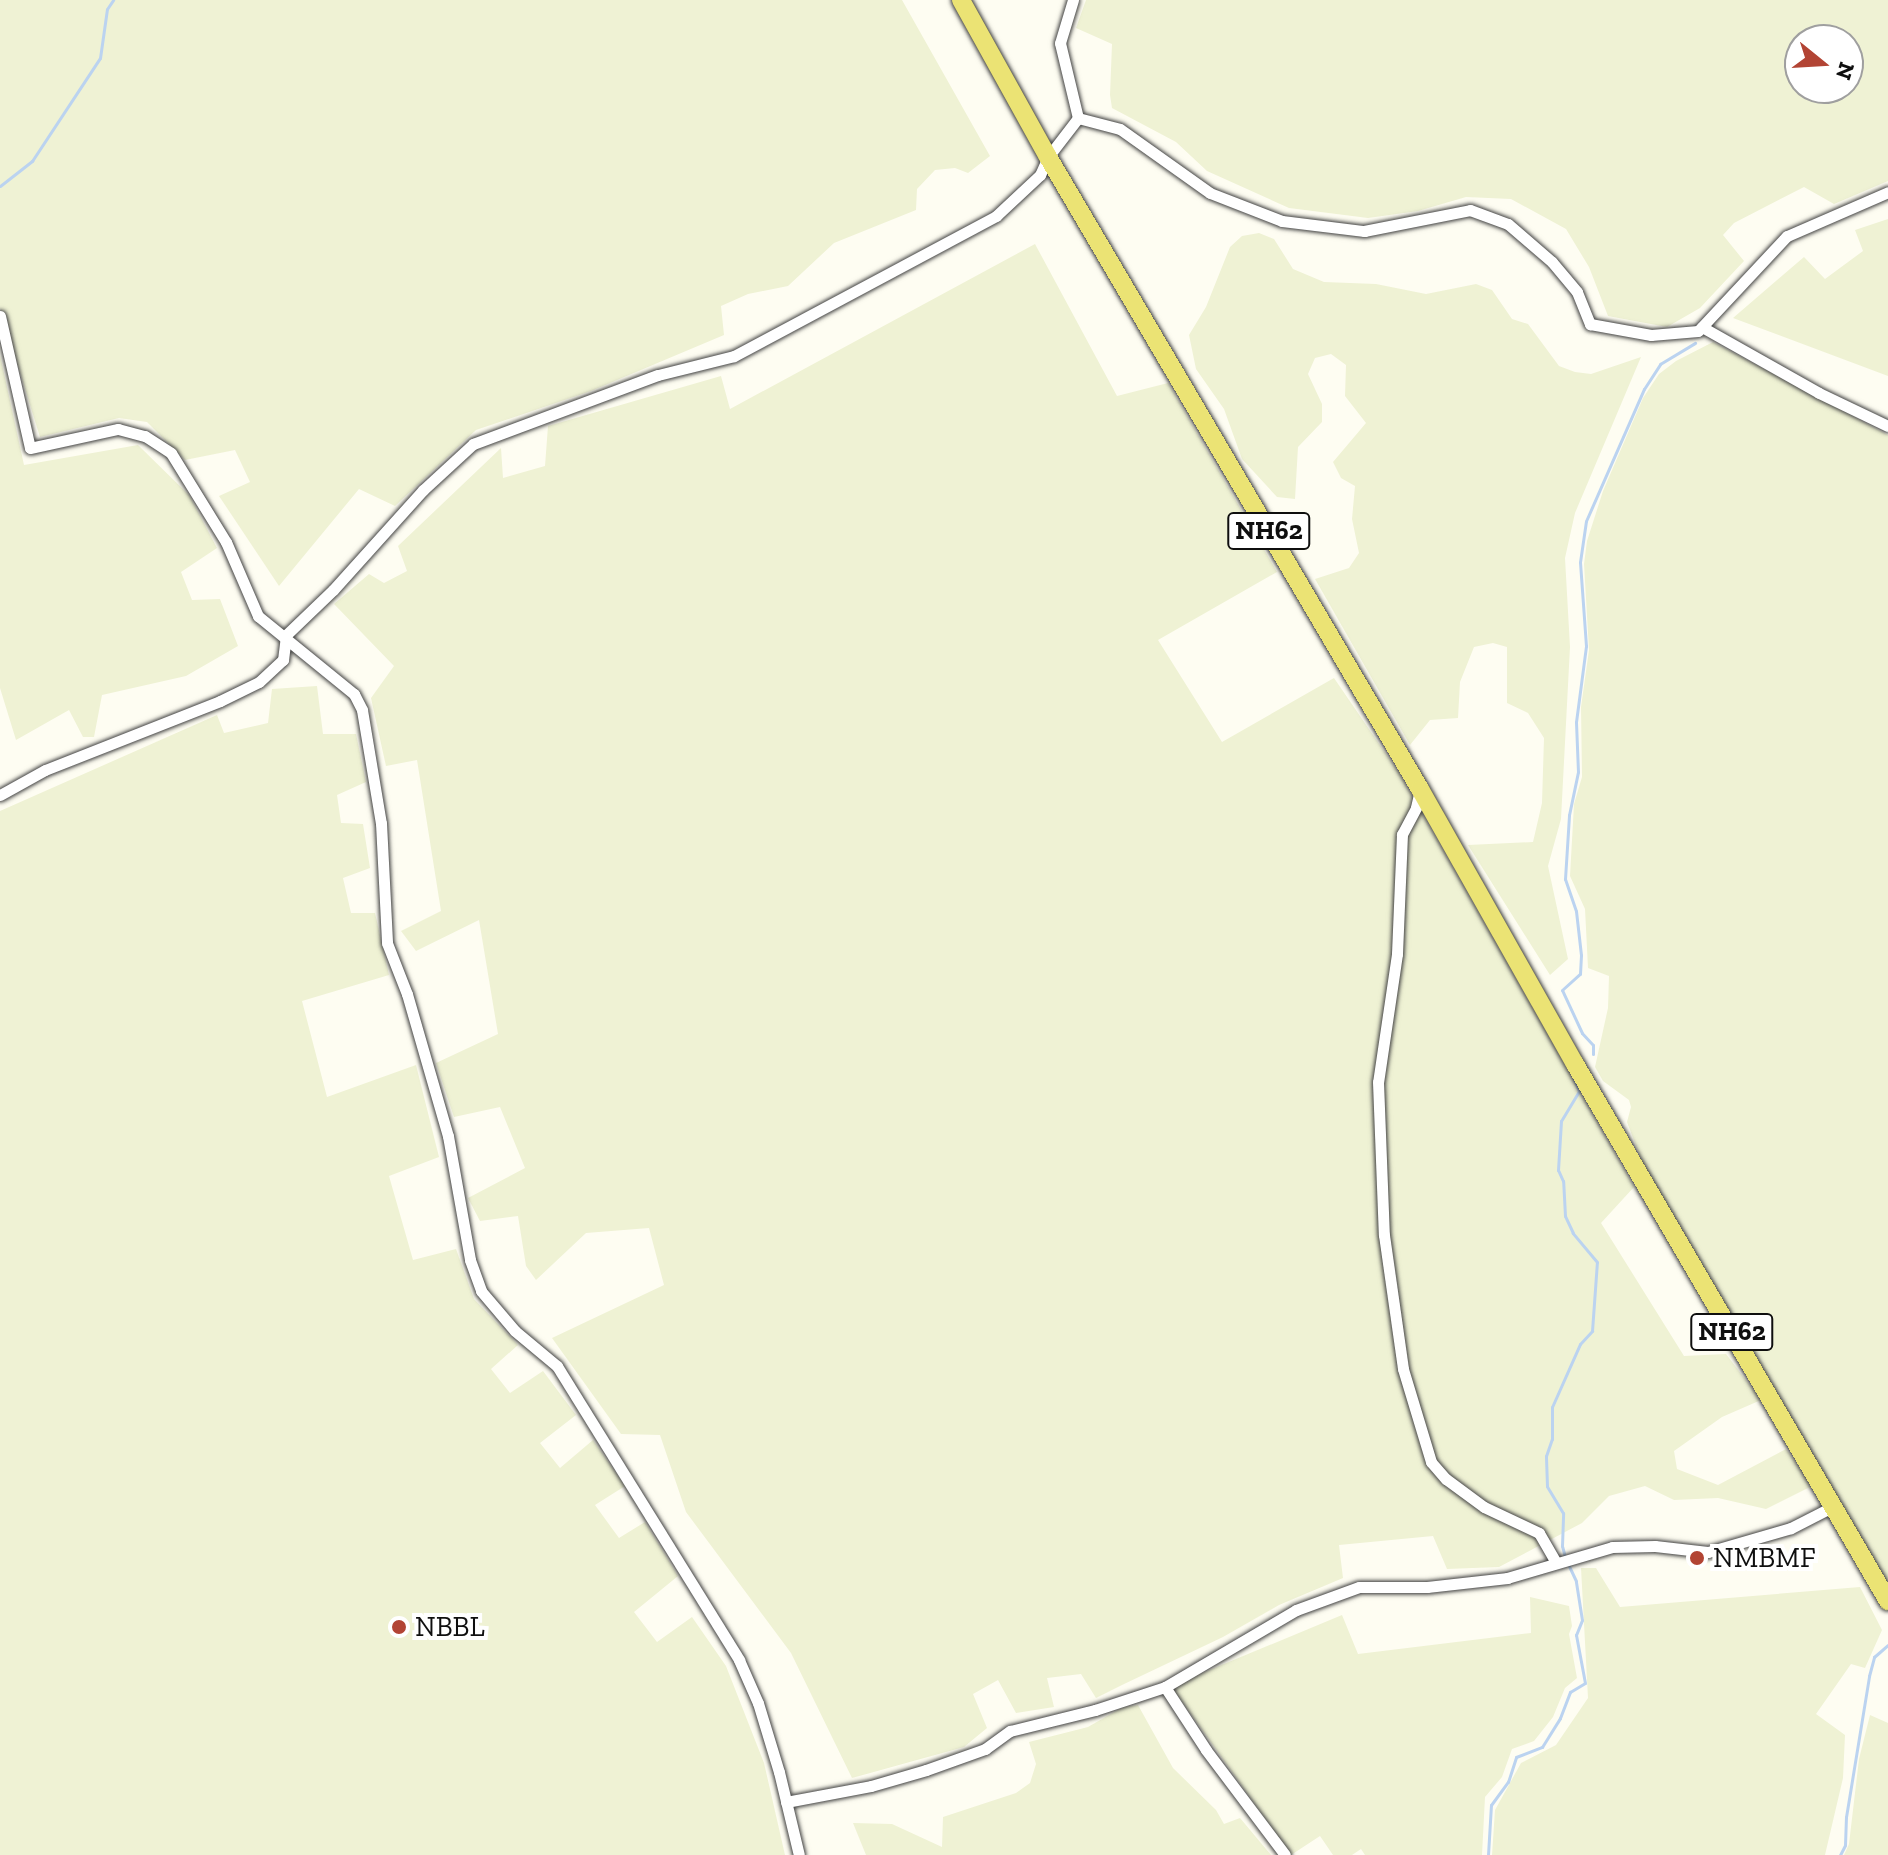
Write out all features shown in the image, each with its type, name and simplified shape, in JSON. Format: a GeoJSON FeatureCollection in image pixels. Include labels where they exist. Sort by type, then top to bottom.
{"type":"FeatureCollection","features":[{"type":"Feature","properties":{"kind":"main road","name":"NH62"},"geometry":{"type":"LineString","coordinates":[[961,0],[1048,157],[1420,789],[1575,1064],[1888,1601]]}},
{"type":"Feature","properties":{"kind":"street"},"geometry":{"type":"LineString","coordinates":[[1073,0],[1060,43],[1078,118]]}},
{"type":"Feature","properties":{"kind":"street"},"geometry":{"type":"LineString","coordinates":[[0,795],[45,770],[220,701],[259,682],[283,660],[286,635],[333,590],[423,490],[473,444],[658,375],[734,356],[783,334],[996,216],[1040,175],[1048,157],[1078,118]]}},
{"type":"Feature","properties":{"kind":"street"},"geometry":{"type":"LineString","coordinates":[[1078,118],[1120,129],[1210,193],[1282,221],[1364,231],[1470,210],[1508,224],[1552,262],[1577,292],[1590,324],[1673,336],[1698,331],[1787,236],[1888,192]]}},
{"type":"Feature","properties":{"kind":"street"},"geometry":{"type":"LineString","coordinates":[[0,316],[30,448],[118,429],[145,436],[171,453],[226,542],[258,616],[286,635],[354,694],[362,710],[381,823],[387,943],[407,994],[448,1136],[470,1260],[481,1291],[515,1331],[557,1366],[739,1660],[758,1703],[799,1855]]}},
{"type":"Feature","properties":{"kind":"street"},"geometry":{"type":"LineString","coordinates":[[1702,327],[1819,393],[1888,426]]}},
{"type":"Feature","properties":{"kind":"street"},"geometry":{"type":"LineString","coordinates":[[1420,789],[1416,808],[1402,834],[1397,954],[1378,1082],[1384,1235],[1403,1369],[1431,1462],[1446,1479],[1484,1507],[1539,1533],[1563,1560]]}},
{"type":"Feature","properties":{"kind":"street"},"geometry":{"type":"LineString","coordinates":[[786,1802],[871,1786],[912,1774],[985,1749],[1010,1731],[1095,1710],[1165,1687],[1296,1610],[1359,1587],[1427,1587],[1507,1578],[1612,1547],[1655,1546],[1708,1552],[1791,1528],[1834,1506]]}},
{"type":"Feature","properties":{"kind":"street"},"geometry":{"type":"LineString","coordinates":[[1165,1687],[1206,1750],[1285,1855]]}},
{"type":"Feature","properties":{"kind":"green space"},"geometry":{"type":"Polygon","coordinates":[[[0,0],[902,0],[990,156],[968,173],[955,168],[935,170],[917,189],[916,210],[834,243],[788,286],[748,294],[721,306],[724,335],[591,391],[476,430],[395,506],[359,489],[279,586],[219,496],[250,482],[235,450],[185,460],[147,422],[119,418],[40,437],[0,308],[0,0]]]}},
{"type":"Feature","properties":{"kind":"green space"},"geometry":{"type":"Polygon","coordinates":[[[1086,0],[1888,0],[1888,181],[1834,204],[1804,187],[1734,223],[1723,235],[1744,261],[1700,308],[1667,327],[1608,316],[1589,267],[1566,229],[1511,199],[1466,197],[1418,211],[1368,218],[1289,208],[1207,171],[1176,142],[1112,108],[1112,44],[1076,28],[1086,0]]]}},
{"type":"Feature","properties":{"kind":"green space"},"geometry":{"type":"Polygon","coordinates":[[[1888,219],[1888,376],[1733,318],[1804,257],[1825,279],[1863,251],[1855,230],[1888,219]]]}},
{"type":"Feature","properties":{"kind":"green space"},"geometry":{"type":"Polygon","coordinates":[[[1259,233],[1274,239],[1293,269],[1324,282],[1376,284],[1426,294],[1476,284],[1492,290],[1512,319],[1528,324],[1559,366],[1575,372],[1591,374],[1641,357],[1575,513],[1565,558],[1570,647],[1561,819],[1548,866],[1568,959],[1550,975],[1468,845],[1533,842],[1542,803],[1544,738],[1528,713],[1507,703],[1507,647],[1493,643],[1474,647],[1460,682],[1458,718],[1430,720],[1410,745],[1315,579],[1349,568],[1359,553],[1352,519],[1355,486],[1341,478],[1333,462],[1366,423],[1345,396],[1346,365],[1331,354],[1315,358],[1308,374],[1322,404],[1322,422],[1298,447],[1295,499],[1277,497],[1242,459],[1224,409],[1196,369],[1189,335],[1206,307],[1230,247],[1242,236],[1259,233]]]}},
{"type":"Feature","properties":{"kind":"green space"},"geometry":{"type":"Polygon","coordinates":[[[1035,244],[1117,396],[1168,383],[1277,572],[1158,640],[1222,742],[1334,678],[1399,773],[1634,1187],[1601,1223],[1684,1356],[1726,1354],[1761,1400],[1722,1417],[1674,1451],[1677,1469],[1718,1485],[1786,1449],[1812,1486],[1766,1509],[1718,1498],[1674,1500],[1645,1486],[1609,1496],[1582,1523],[1499,1567],[1447,1569],[1433,1536],[1339,1545],[1343,1578],[1279,1605],[1223,1637],[1096,1698],[1081,1674],[1047,1678],[1054,1707],[1016,1713],[998,1680],[973,1694],[987,1728],[964,1747],[852,1778],[791,1653],[686,1512],[660,1435],[621,1434],[552,1338],[664,1285],[649,1228],[586,1233],[536,1280],[526,1266],[518,1216],[480,1221],[468,1198],[525,1168],[500,1107],[454,1117],[436,1063],[498,1034],[479,920],[416,951],[401,931],[441,911],[417,760],[386,766],[371,698],[394,666],[334,604],[369,574],[384,583],[407,571],[398,546],[501,448],[503,478],[545,466],[548,426],[721,376],[730,409],[1035,244]]]}},
{"type":"Feature","properties":{"kind":"green space"},"geometry":{"type":"Polygon","coordinates":[[[1713,342],[1888,435],[1888,1586],[1648,1177],[1627,1122],[1631,1107],[1629,1100],[1603,1081],[1595,1067],[1608,1008],[1609,976],[1588,968],[1585,909],[1570,876],[1574,804],[1582,777],[1581,707],[1589,650],[1584,564],[1587,541],[1603,491],[1643,398],[1659,374],[1676,361],[1713,342]]]}},
{"type":"Feature","properties":{"kind":"green space"},"geometry":{"type":"Polygon","coordinates":[[[0,355],[24,465],[138,445],[189,495],[217,548],[181,572],[192,600],[220,599],[238,646],[186,676],[102,695],[94,737],[83,737],[69,710],[16,740],[0,688],[0,355]]]}},
{"type":"Feature","properties":{"kind":"green space"},"geometry":{"type":"Polygon","coordinates":[[[317,686],[323,734],[356,734],[366,782],[337,795],[341,823],[363,824],[370,868],[343,878],[351,913],[375,913],[389,975],[302,1001],[327,1097],[416,1065],[439,1157],[389,1176],[413,1260],[456,1249],[474,1299],[518,1345],[491,1369],[510,1393],[543,1371],[576,1415],[540,1443],[560,1468],[593,1440],[625,1486],[595,1505],[619,1538],[645,1522],[678,1576],[634,1612],[657,1642],[692,1617],[726,1666],[764,1763],[785,1855],[0,1855],[0,811],[217,715],[224,733],[268,723],[272,689],[317,686]]]}},
{"type":"Feature","properties":{"kind":"green space"},"geometry":{"type":"Polygon","coordinates":[[[1581,1568],[1596,1568],[1620,1607],[1860,1587],[1882,1630],[1865,1668],[1851,1664],[1816,1714],[1845,1735],[1843,1778],[1825,1855],[1492,1855],[1495,1810],[1521,1763],[1556,1745],[1588,1698],[1581,1568]]]}},
{"type":"Feature","properties":{"kind":"green space"},"geometry":{"type":"Polygon","coordinates":[[[1530,1597],[1569,1606],[1572,1626],[1569,1634],[1577,1678],[1565,1688],[1553,1717],[1534,1741],[1512,1749],[1502,1777],[1485,1797],[1482,1855],[1365,1855],[1361,1849],[1352,1855],[1333,1855],[1320,1836],[1291,1855],[1171,1686],[1342,1615],[1358,1654],[1531,1633],[1530,1597]]]}},
{"type":"Feature","properties":{"kind":"green space"},"geometry":{"type":"Polygon","coordinates":[[[1138,1705],[1173,1768],[1216,1810],[1224,1824],[1240,1818],[1271,1855],[866,1855],[853,1823],[892,1824],[942,1847],[943,1817],[1016,1793],[1030,1783],[1036,1764],[1029,1742],[1088,1727],[1123,1707],[1138,1705]]]}},
{"type":"Feature","properties":{"kind":"green space"},"geometry":{"type":"Polygon","coordinates":[[[1870,1715],[1888,1723],[1888,1855],[1844,1855],[1849,1844],[1859,1759],[1870,1715]]]}},
{"type":"Feature","properties":{"kind":"waterway"},"geometry":{"type":"LineString","coordinates":[[0,186],[32,161],[100,58],[107,9],[113,0]]}},
{"type":"Feature","properties":{"kind":"waterway"},"geometry":{"type":"LineString","coordinates":[[1593,1054],[1593,1045],[1582,1033],[1562,990],[1580,974],[1581,955],[1576,911],[1565,879],[1569,815],[1578,772],[1576,722],[1586,646],[1580,562],[1586,521],[1644,389],[1660,364],[1695,343]]}},
{"type":"Feature","properties":{"kind":"waterway"},"geometry":{"type":"LineString","coordinates":[[1565,1557],[1562,1546],[1563,1513],[1547,1486],[1546,1456],[1552,1439],[1552,1407],[1580,1344],[1592,1331],[1597,1262],[1573,1233],[1565,1216],[1563,1181],[1558,1170],[1561,1121],[1579,1091],[1570,1070]]}},
{"type":"Feature","properties":{"kind":"waterway"},"geometry":{"type":"LineString","coordinates":[[1488,1855],[1491,1805],[1508,1782],[1516,1757],[1542,1747],[1560,1718],[1570,1692],[1585,1683],[1576,1635],[1582,1620],[1576,1581],[1568,1564]]}},
{"type":"Feature","properties":{"kind":"waterway"},"geometry":{"type":"LineString","coordinates":[[1840,1855],[1845,1845],[1846,1817],[1869,1676],[1874,1657],[1888,1645]]}},
{"type":"Feature","properties":{"kind":"place","name":"NMBMF"},"geometry":{"type":"Point","coordinates":[1697,1558]}},
{"type":"Feature","properties":{"kind":"place","name":"NBBL"},"geometry":{"type":"Point","coordinates":[399,1627]}}]}
